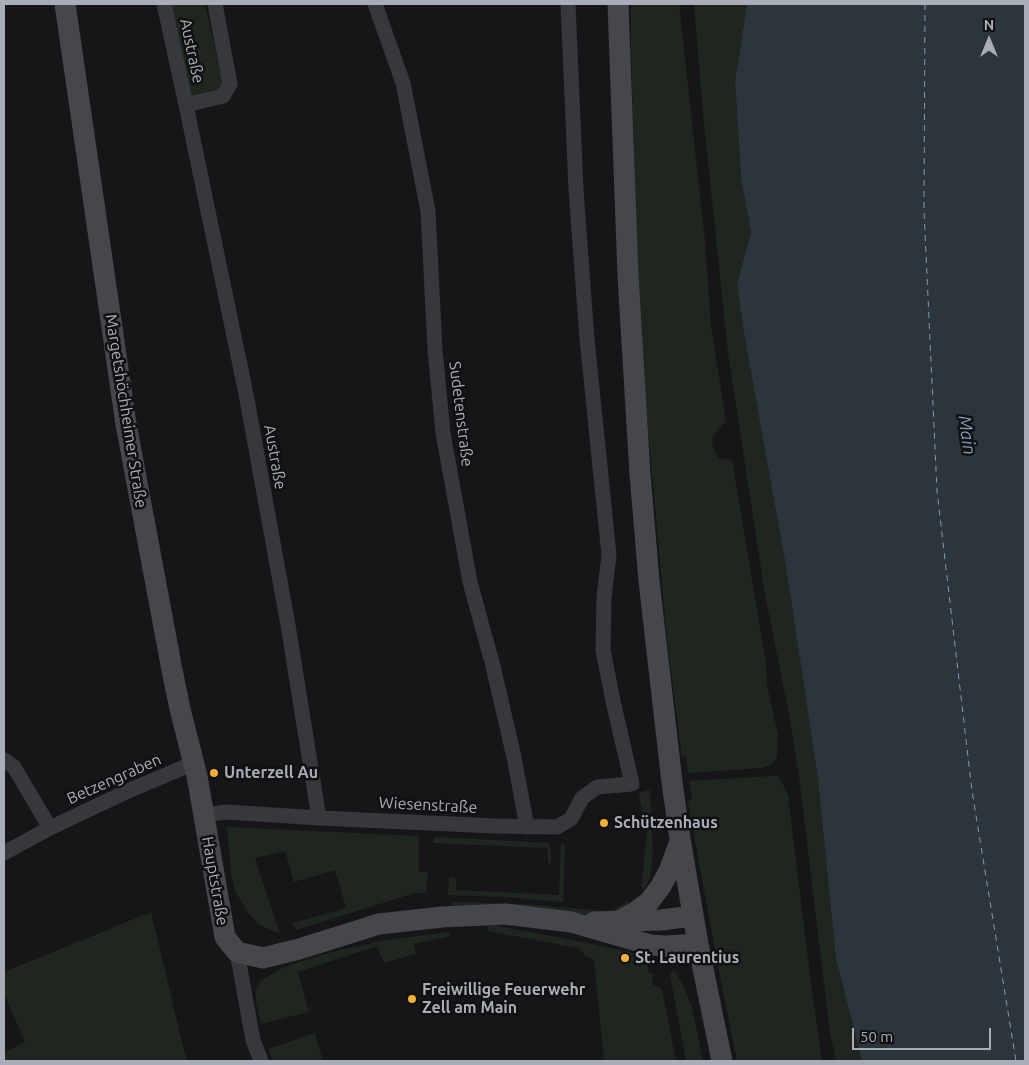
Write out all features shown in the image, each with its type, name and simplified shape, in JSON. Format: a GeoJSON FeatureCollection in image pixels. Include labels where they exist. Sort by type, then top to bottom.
{"type":"FeatureCollection","features":[{"type":"Feature","properties":{"kind":"street","name":"Margetshöchheimer Straße"},"geometry":{"type":"LineString","coordinates":[[65,4],[126,424],[172,670],[204,814]]}},
{"type":"Feature","properties":{"kind":"street","name":"Austraße"},"geometry":{"type":"LineString","coordinates":[[164,4],[246,394],[288,625],[319,818]]}},
{"type":"Feature","properties":{"kind":"street","name":"Austraße"},"geometry":{"type":"LineString","coordinates":[[186,105],[224,96],[230,84],[215,4]]}},
{"type":"Feature","properties":{"kind":"street","name":"Sudetenstraße"},"geometry":{"type":"LineString","coordinates":[[375,4],[403,83],[428,211],[435,350],[443,433],[470,582],[493,666],[514,757],[527,827]]}},
{"type":"Feature","properties":{"kind":"street","name":"Wiesenstraße"},"geometry":{"type":"LineString","coordinates":[[204,814],[228,812],[319,818],[557,827],[571,819],[582,798],[597,787],[632,784],[603,650],[604,597],[609,555],[587,339],[576,190],[568,4]]}},
{"type":"Feature","properties":{"kind":"street"},"geometry":{"type":"LineString","coordinates":[[618,4],[628,276],[640,474],[649,582],[680,839],[698,944],[722,1061]]}},
{"type":"Feature","properties":{"kind":"street"},"geometry":{"type":"LineString","coordinates":[[4,760],[14,767],[50,828]]}},
{"type":"Feature","properties":{"kind":"street","name":"Betzengraben"},"geometry":{"type":"LineString","coordinates":[[4,853],[50,828],[128,791],[194,763]]}},
{"type":"Feature","properties":{"kind":"street","name":"Hauptstraße"},"geometry":{"type":"LineString","coordinates":[[204,814],[226,937],[237,952],[253,1040],[261,1061]]}},
{"type":"Feature","properties":{"kind":"street"},"geometry":{"type":"LineString","coordinates":[[619,921],[649,902],[661,886],[680,839]]}},
{"type":"Feature","properties":{"kind":"street"},"geometry":{"type":"LineString","coordinates":[[237,952],[263,958],[379,924],[442,917],[505,914],[571,922],[661,920],[693,916]]}},
{"type":"Feature","properties":{"kind":"street"},"geometry":{"type":"LineString","coordinates":[[571,922],[651,945],[698,944]]}},
{"type":"Feature","properties":{"kind":"shaded area"},"geometry":{"type":"Polygon","coordinates":[[[170,4],[205,4],[223,84],[219,90],[190,97],[170,4]]]}},
{"type":"Feature","properties":{"kind":"shaded area"},"geometry":{"type":"Polygon","coordinates":[[[631,4],[679,4],[705,240],[711,326],[726,421],[713,435],[712,444],[718,458],[732,460],[766,663],[767,685],[778,735],[777,757],[774,762],[761,768],[688,773],[686,756],[682,757],[667,639],[646,407],[638,284],[631,4]]]}},
{"type":"Feature","properties":{"kind":"shaded area"},"geometry":{"type":"Polygon","coordinates":[[[694,4],[747,4],[735,82],[741,178],[751,232],[737,284],[745,339],[786,567],[818,779],[836,959],[862,1061],[836,1061],[830,1033],[799,777],[791,725],[765,595],[728,353],[703,114],[694,4]]]}},
{"type":"Feature","properties":{"kind":"shaded area"},"geometry":{"type":"Polygon","coordinates":[[[777,776],[788,795],[822,1061],[737,1061],[688,801],[692,800],[689,781],[777,776]]]}},
{"type":"Feature","properties":{"kind":"shaded area"},"geometry":{"type":"Polygon","coordinates":[[[650,790],[653,853],[650,879],[645,888],[642,888],[647,830],[639,796],[640,792],[650,790]]]}},
{"type":"Feature","properties":{"kind":"shaded area"},"geometry":{"type":"Polygon","coordinates":[[[227,827],[419,836],[419,872],[428,872],[426,893],[415,893],[296,930],[293,923],[346,908],[335,870],[294,882],[285,851],[255,858],[280,933],[275,932],[259,925],[249,914],[235,891],[231,873],[227,827]]]}},
{"type":"Feature","properties":{"kind":"shaded area"},"geometry":{"type":"Polygon","coordinates":[[[434,837],[549,843],[551,863],[548,862],[548,848],[433,843],[434,837]]]}},
{"type":"Feature","properties":{"kind":"shaded area"},"geometry":{"type":"Polygon","coordinates":[[[561,843],[565,844],[563,902],[506,897],[448,895],[449,877],[456,878],[456,890],[559,895],[561,843]]]}},
{"type":"Feature","properties":{"kind":"shaded area"},"geometry":{"type":"Polygon","coordinates":[[[628,901],[630,904],[620,910],[595,915],[452,906],[450,902],[526,904],[602,911],[613,910],[628,901]]]}},
{"type":"Feature","properties":{"kind":"shaded area"},"geometry":{"type":"Polygon","coordinates":[[[151,912],[188,1061],[4,1061],[4,1053],[25,1042],[4,993],[4,972],[151,912]]]}},
{"type":"Feature","properties":{"kind":"shaded area"},"geometry":{"type":"Polygon","coordinates":[[[488,924],[648,956],[648,972],[653,974],[652,984],[662,989],[676,1061],[604,1061],[594,960],[587,957],[578,948],[488,931],[488,924]]]}},
{"type":"Feature","properties":{"kind":"shaded area"},"geometry":{"type":"Polygon","coordinates":[[[449,932],[450,936],[414,944],[416,954],[384,963],[377,946],[298,972],[309,1012],[261,1024],[256,1003],[258,985],[262,980],[280,969],[336,951],[386,940],[449,932]]]}},
{"type":"Feature","properties":{"kind":"shaded area"},"geometry":{"type":"Polygon","coordinates":[[[674,970],[683,985],[692,1007],[703,1061],[686,1061],[670,975],[674,970]]]}},
{"type":"Feature","properties":{"kind":"shaded area"},"geometry":{"type":"Polygon","coordinates":[[[315,1033],[323,1061],[273,1061],[268,1049],[315,1033]]]}},
{"type":"Feature","properties":{"kind":"water","name":"Main"},"geometry":{"type":"Polygon","coordinates":[[[747,4],[1025,4],[1025,1061],[862,1061],[836,959],[818,779],[786,567],[745,339],[737,284],[751,232],[741,178],[735,82],[747,4]]]}},
{"type":"Feature","properties":{"kind":"ferry route"},"geometry":{"type":"LineString","coordinates":[[925,4],[924,211],[937,491],[972,791],[1016,1061]]}},
{"type":"Feature","properties":{"kind":"place","name":"Unterzell Au"},"geometry":{"type":"Point","coordinates":[214,773]}},
{"type":"Feature","properties":{"kind":"place","name":"Schützenhaus"},"geometry":{"type":"Point","coordinates":[604,823]}},
{"type":"Feature","properties":{"kind":"place","name":"St. Laurentius"},"geometry":{"type":"Point","coordinates":[625,958]}},
{"type":"Feature","properties":{"kind":"place","name":"Freiwillige Feuerwehr Zell am Main"},"geometry":{"type":"Point","coordinates":[412,999]}}]}
